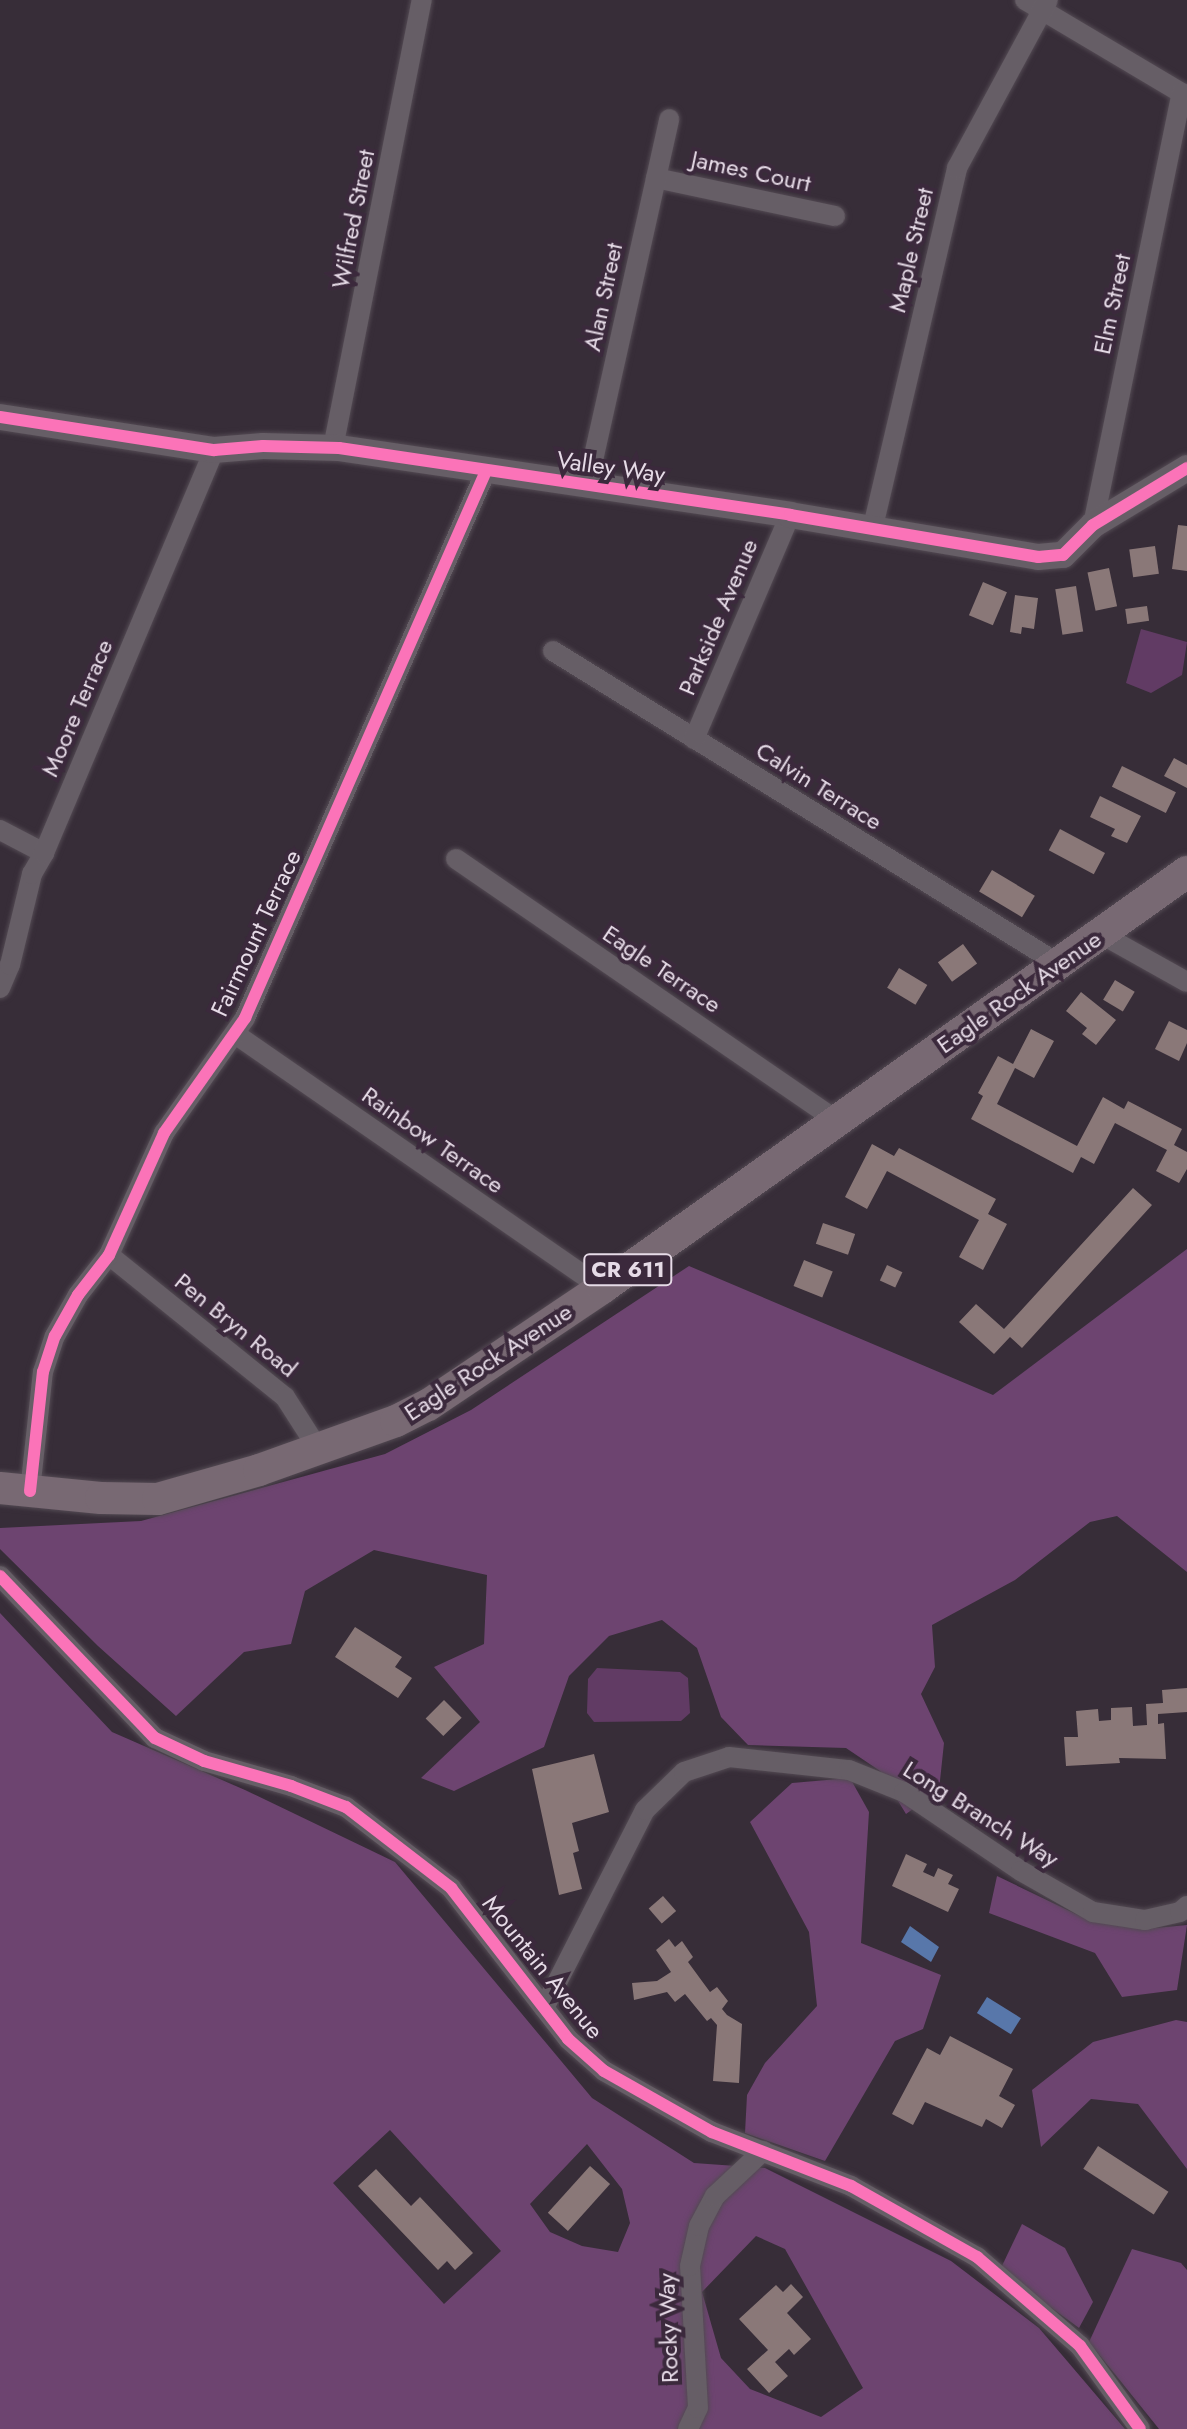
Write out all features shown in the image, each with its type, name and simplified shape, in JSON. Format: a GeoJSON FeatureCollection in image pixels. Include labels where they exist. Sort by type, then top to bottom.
{"type":"FeatureCollection","features":[{"type":"Feature","properties":{"kind":"main road","name":"Eagle Rock Avenue"},"geometry":{"type":"LineString","coordinates":[[15,1489],[158,1499],[259,1470],[396,1421],[428,1405],[602,1288],[1187,872]]}},
{"type":"Feature","properties":{"kind":"street","name":"Wilfred Street"},"geometry":{"type":"LineString","coordinates":[[333,448],[422,0]]}},
{"type":"Feature","properties":{"kind":"street"},"geometry":{"type":"LineString","coordinates":[[1038,3],[1184,95]]}},
{"type":"Feature","properties":{"kind":"street","name":"Maple Street"},"geometry":{"type":"LineString","coordinates":[[872,531],[957,168],[1038,3]]}},
{"type":"Feature","properties":{"kind":"street","name":"Elm Street"},"geometry":{"type":"LineString","coordinates":[[1093,525],[1184,95]]}},
{"type":"Feature","properties":{"kind":"street","name":"Alan Street"},"geometry":{"type":"LineString","coordinates":[[587,487],[669,119]]}},
{"type":"Feature","properties":{"kind":"street","name":"James Court"},"geometry":{"type":"LineString","coordinates":[[656,178],[835,216]]}},
{"type":"Feature","properties":{"kind":"street","name":"Valley Way"},"geometry":{"type":"LineString","coordinates":[[0,417],[214,450],[263,446],[333,448],[790,515],[1038,557],[1063,555],[1093,525],[1187,468]]}},
{"type":"Feature","properties":{"kind":"street","name":"Moore Terrace"},"geometry":{"type":"LineString","coordinates":[[0,988],[10,965],[32,874],[44,853],[214,450]]}},
{"type":"Feature","properties":{"kind":"street","name":"Fairmount Terrace"},"geometry":{"type":"LineString","coordinates":[[15,1489],[43,1372],[55,1336],[78,1295],[109,1255],[164,1133],[235,1034],[486,471]]}},
{"type":"Feature","properties":{"kind":"street","name":"Parkside Avenue"},"geometry":{"type":"LineString","coordinates":[[694,739],[790,515]]}},
{"type":"Feature","properties":{"kind":"street","name":"Calvin Terrace"},"geometry":{"type":"LineString","coordinates":[[553,651],[1059,964]]}},
{"type":"Feature","properties":{"kind":"street"},"geometry":{"type":"LineString","coordinates":[[0,830],[44,853]]}},
{"type":"Feature","properties":{"kind":"street","name":"Eagle Terrace"},"geometry":{"type":"LineString","coordinates":[[456,859],[837,1121]]}},
{"type":"Feature","properties":{"kind":"street"},"geometry":{"type":"LineString","coordinates":[[1101,934],[1187,982]]}},
{"type":"Feature","properties":{"kind":"street","name":"Rainbow Terrace"},"geometry":{"type":"LineString","coordinates":[[235,1034],[602,1288]]}},
{"type":"Feature","properties":{"kind":"street","name":"Pen Bryn Road"},"geometry":{"type":"LineString","coordinates":[[109,1255],[285,1397],[317,1447]]}},
{"type":"Feature","properties":{"kind":"street","name":"Mountain Avenue"},"geometry":{"type":"LineString","coordinates":[[0,1576],[155,1738],[204,1761],[291,1786],[346,1807],[384,1833],[451,1888],[568,2039],[604,2071],[712,2132],[851,2186],[977,2257],[1080,2346],[1140,2429]]}},
{"type":"Feature","properties":{"kind":"street","name":"Long Branch Way"},"geometry":{"type":"LineString","coordinates":[[544,2008],[645,1810],[684,1772],[729,1757],[849,1770],[904,1792],[1021,1871],[1093,1912],[1145,1920],[1180,1912],[1187,1906]]}},
{"type":"Feature","properties":{"kind":"street","name":"Rocky Way"},"geometry":{"type":"LineString","coordinates":[[688,2429],[698,2408],[690,2266],[699,2226],[715,2196],[763,2151]]}},
{"type":"Feature","properties":{"kind":"shaded area"},"geometry":{"type":"Polygon","coordinates":[[[1141,629],[1187,642],[1182,675],[1151,693],[1126,683],[1141,629]]]}},
{"type":"Feature","properties":{"kind":"shaded area"},"geometry":{"type":"Polygon","coordinates":[[[1187,1249],[1187,1572],[1117,1516],[1090,1522],[1015,1580],[932,1625],[935,1667],[921,1694],[944,1743],[939,1790],[906,1814],[880,1771],[846,1748],[748,1745],[721,1717],[697,1648],[662,1620],[609,1636],[569,1676],[544,1747],[454,1791],[421,1778],[480,1722],[434,1667],[484,1644],[487,1575],[374,1550],[305,1591],[291,1644],[244,1652],[176,1716],[98,1646],[0,1549],[0,1528],[141,1521],[385,1454],[471,1410],[689,1266],[993,1395],[1187,1249]]]}},
{"type":"Feature","properties":{"kind":"shaded area"},"geometry":{"type":"Polygon","coordinates":[[[0,1613],[112,1732],[245,1790],[395,1862],[592,2098],[694,2163],[765,2168],[951,2261],[1039,2328],[1125,2429],[0,2429],[0,1613]],[[390,2130],[333,2183],[444,2304],[501,2251],[390,2130]],[[587,2144],[530,2204],[550,2232],[582,2246],[618,2252],[630,2223],[622,2189],[587,2144]],[[756,2236],[702,2292],[721,2358],[750,2389],[821,2417],[863,2388],[785,2249],[756,2236]]]}},
{"type":"Feature","properties":{"kind":"shaded area"},"geometry":{"type":"Polygon","coordinates":[[[597,1668],[680,1672],[688,1678],[690,1713],[681,1721],[594,1722],[587,1713],[588,1679],[597,1668]]]}},
{"type":"Feature","properties":{"kind":"shaded area"},"geometry":{"type":"Polygon","coordinates":[[[850,1778],[869,1812],[861,1943],[941,1975],[923,2029],[895,2041],[825,2161],[745,2133],[747,2095],[765,2063],[817,2006],[809,1932],[750,1822],[792,1783],[850,1778]]]}},
{"type":"Feature","properties":{"kind":"shaded area"},"geometry":{"type":"Polygon","coordinates":[[[997,1876],[1080,1916],[1145,1929],[1187,1925],[1177,1990],[1122,1997],[1095,1953],[989,1913],[997,1876]]]}},
{"type":"Feature","properties":{"kind":"shaded area"},"geometry":{"type":"Polygon","coordinates":[[[1176,2020],[1187,2022],[1187,2169],[1138,2104],[1091,2099],[1041,2147],[1032,2090],[1093,2042],[1176,2020]]]}},
{"type":"Feature","properties":{"kind":"shaded area"},"geometry":{"type":"Polygon","coordinates":[[[1022,2224],[1065,2248],[1093,2302],[1079,2328],[1000,2270],[1022,2224]]]}},
{"type":"Feature","properties":{"kind":"shaded area"},"geometry":{"type":"Polygon","coordinates":[[[1132,2249],[1181,2263],[1187,2270],[1187,2429],[1159,2429],[1089,2342],[1132,2249]]]}},
{"type":"Feature","properties":{"kind":"water"},"geometry":{"type":"Polygon","coordinates":[[[910,1926],[939,1947],[931,1962],[901,1942],[910,1926]]]}},
{"type":"Feature","properties":{"kind":"water"},"geometry":{"type":"Polygon","coordinates":[[[987,1997],[1021,2018],[1011,2034],[977,2013],[987,1997]]]}},
{"type":"Feature","properties":{"kind":"building"},"geometry":{"type":"Polygon","coordinates":[[[1178,525],[1187,526],[1187,571],[1172,569],[1178,525]]]}},
{"type":"Feature","properties":{"kind":"building"},"geometry":{"type":"Polygon","coordinates":[[[1155,546],[1159,574],[1133,577],[1129,550],[1155,546]]]}},
{"type":"Feature","properties":{"kind":"building"},"geometry":{"type":"Polygon","coordinates":[[[1109,568],[1117,606],[1096,611],[1087,573],[1109,568]]]}},
{"type":"Feature","properties":{"kind":"building"},"geometry":{"type":"Polygon","coordinates":[[[983,582],[1007,592],[993,625],[969,615],[983,582]]]}},
{"type":"Feature","properties":{"kind":"building"},"geometry":{"type":"Polygon","coordinates":[[[1076,586],[1083,631],[1062,635],[1055,589],[1076,586]]]}},
{"type":"Feature","properties":{"kind":"building"},"geometry":{"type":"Polygon","coordinates":[[[1015,595],[1038,598],[1034,629],[1022,627],[1021,634],[1010,632],[1015,595]]]}},
{"type":"Feature","properties":{"kind":"building"},"geometry":{"type":"Polygon","coordinates":[[[1147,606],[1149,621],[1127,624],[1125,609],[1147,606]]]}},
{"type":"Feature","properties":{"kind":"building"},"geometry":{"type":"Polygon","coordinates":[[[1174,758],[1187,765],[1187,788],[1164,776],[1174,758]]]}},
{"type":"Feature","properties":{"kind":"building"},"geometry":{"type":"Polygon","coordinates":[[[1122,766],[1176,792],[1166,813],[1112,787],[1122,766]]]}},
{"type":"Feature","properties":{"kind":"building"},"geometry":{"type":"Polygon","coordinates":[[[1100,796],[1141,816],[1127,843],[1111,836],[1115,829],[1090,817],[1100,796]]]}},
{"type":"Feature","properties":{"kind":"building"},"geometry":{"type":"Polygon","coordinates":[[[1060,829],[1105,853],[1094,874],[1049,850],[1060,829]]]}},
{"type":"Feature","properties":{"kind":"building"},"geometry":{"type":"Polygon","coordinates":[[[992,870],[1035,896],[1022,917],[979,891],[992,870]]]}},
{"type":"Feature","properties":{"kind":"building"},"geometry":{"type":"Polygon","coordinates":[[[963,944],[977,963],[952,982],[938,962],[963,944]]]}},
{"type":"Feature","properties":{"kind":"building"},"geometry":{"type":"Polygon","coordinates":[[[899,968],[927,985],[915,1005],[887,988],[899,968]]]}},
{"type":"Feature","properties":{"kind":"building"},"geometry":{"type":"Polygon","coordinates":[[[1115,980],[1135,992],[1123,1012],[1103,1000],[1115,980]]]}},
{"type":"Feature","properties":{"kind":"building"},"geometry":{"type":"Polygon","coordinates":[[[1081,992],[1116,1020],[1096,1045],[1082,1034],[1087,1028],[1066,1011],[1081,992]]]}},
{"type":"Feature","properties":{"kind":"building"},"geometry":{"type":"Polygon","coordinates":[[[1169,1021],[1187,1030],[1187,1043],[1179,1061],[1155,1049],[1169,1021]]]}},
{"type":"Feature","properties":{"kind":"building"},"geometry":{"type":"Polygon","coordinates":[[[1031,1029],[1054,1041],[1034,1078],[1015,1068],[997,1104],[1077,1146],[1103,1097],[1124,1109],[1128,1101],[1182,1129],[1174,1145],[1187,1152],[1187,1169],[1179,1183],[1156,1171],[1167,1150],[1115,1123],[1094,1164],[1081,1157],[1073,1173],[971,1119],[983,1096],[978,1093],[998,1056],[1013,1064],[1031,1029]]]}},
{"type":"Feature","properties":{"kind":"building"},"geometry":{"type":"Polygon","coordinates":[[[872,1144],[894,1156],[899,1148],[996,1199],[988,1214],[1007,1224],[983,1270],[959,1257],[979,1220],[887,1171],[867,1209],[845,1197],[872,1144]]]}},
{"type":"Feature","properties":{"kind":"building"},"geometry":{"type":"Polygon","coordinates":[[[1133,1188],[1152,1205],[1022,1348],[1010,1337],[994,1354],[959,1322],[976,1304],[1004,1329],[1133,1188]]]}},
{"type":"Feature","properties":{"kind":"building"},"geometry":{"type":"Polygon","coordinates":[[[823,1223],[855,1234],[848,1255],[816,1244],[823,1223]]]}},
{"type":"Feature","properties":{"kind":"building"},"geometry":{"type":"Polygon","coordinates":[[[804,1260],[833,1272],[822,1298],[794,1286],[804,1260]]]}},
{"type":"Feature","properties":{"kind":"building"},"geometry":{"type":"Polygon","coordinates":[[[887,1265],[902,1272],[895,1288],[880,1280],[887,1265]]]}},
{"type":"Feature","properties":{"kind":"building"},"geometry":{"type":"Polygon","coordinates":[[[355,1627],[402,1657],[395,1667],[412,1678],[398,1698],[335,1657],[355,1627]]]}},
{"type":"Feature","properties":{"kind":"building"},"geometry":{"type":"Polygon","coordinates":[[[1187,1688],[1187,1712],[1158,1714],[1158,1724],[1164,1723],[1166,1759],[1119,1758],[1120,1763],[1066,1766],[1064,1737],[1078,1737],[1076,1711],[1098,1709],[1099,1721],[1111,1720],[1111,1708],[1132,1707],[1133,1726],[1147,1725],[1146,1704],[1163,1703],[1162,1690],[1187,1688]]]}},
{"type":"Feature","properties":{"kind":"building"},"geometry":{"type":"Polygon","coordinates":[[[444,1700],[462,1718],[443,1736],[426,1718],[444,1700]]]}},
{"type":"Feature","properties":{"kind":"building"},"geometry":{"type":"Polygon","coordinates":[[[594,1754],[609,1812],[572,1823],[579,1851],[573,1853],[582,1889],[559,1895],[532,1769],[594,1754]]]}},
{"type":"Feature","properties":{"kind":"building"},"geometry":{"type":"Polygon","coordinates":[[[906,1854],[927,1864],[923,1872],[934,1877],[938,1868],[953,1875],[948,1884],[959,1889],[948,1912],[892,1886],[906,1854]]]}},
{"type":"Feature","properties":{"kind":"building"},"geometry":{"type":"Polygon","coordinates":[[[663,1896],[676,1911],[662,1924],[649,1908],[663,1896]]]}},
{"type":"Feature","properties":{"kind":"building"},"geometry":{"type":"Polygon","coordinates":[[[669,1939],[675,1947],[682,1941],[693,1957],[688,1962],[710,1992],[717,1987],[728,2001],[722,2009],[742,2024],[739,2083],[713,2081],[717,2025],[711,2018],[707,2021],[685,1994],[675,2002],[667,1992],[634,2000],[632,1983],[657,1981],[671,1972],[656,1950],[669,1939]]]}},
{"type":"Feature","properties":{"kind":"building"},"geometry":{"type":"Polygon","coordinates":[[[950,2036],[1013,2069],[999,2096],[1015,2105],[1002,2128],[986,2119],[982,2127],[925,2102],[913,2125],[892,2114],[927,2048],[940,2055],[950,2036]]]}},
{"type":"Feature","properties":{"kind":"building"},"geometry":{"type":"Polygon","coordinates":[[[1098,2146],[1168,2192],[1154,2214],[1083,2169],[1098,2146]]]}},
{"type":"Feature","properties":{"kind":"building"},"geometry":{"type":"Polygon","coordinates":[[[590,2166],[610,2184],[568,2231],[548,2213],[590,2166]]]}},
{"type":"Feature","properties":{"kind":"building"},"geometry":{"type":"Polygon","coordinates":[[[376,2169],[411,2206],[420,2197],[473,2253],[455,2270],[447,2261],[438,2270],[358,2186],[376,2169]]]}},
{"type":"Feature","properties":{"kind":"building"},"geometry":{"type":"Polygon","coordinates":[[[791,2284],[803,2297],[787,2313],[811,2339],[794,2355],[789,2349],[775,2362],[788,2376],[769,2393],[747,2369],[768,2350],[739,2319],[776,2285],[783,2292],[791,2284]]]}},
{"type":"Feature","properties":{"kind":"cycle path"},"geometry":{"type":"LineString","coordinates":[[0,417],[214,450],[263,446],[339,448],[790,515],[1038,557],[1063,555],[1093,525],[1187,468]]}},
{"type":"Feature","properties":{"kind":"cycle path"},"geometry":{"type":"LineString","coordinates":[[30,1491],[43,1372],[55,1336],[78,1295],[109,1255],[164,1133],[245,1018],[486,471]]}},
{"type":"Feature","properties":{"kind":"cycle path"},"geometry":{"type":"LineString","coordinates":[[0,1576],[155,1738],[204,1761],[291,1786],[346,1807],[451,1888],[568,2039],[604,2071],[712,2132],[851,2186],[977,2257],[1080,2346],[1140,2429]]}}]}
